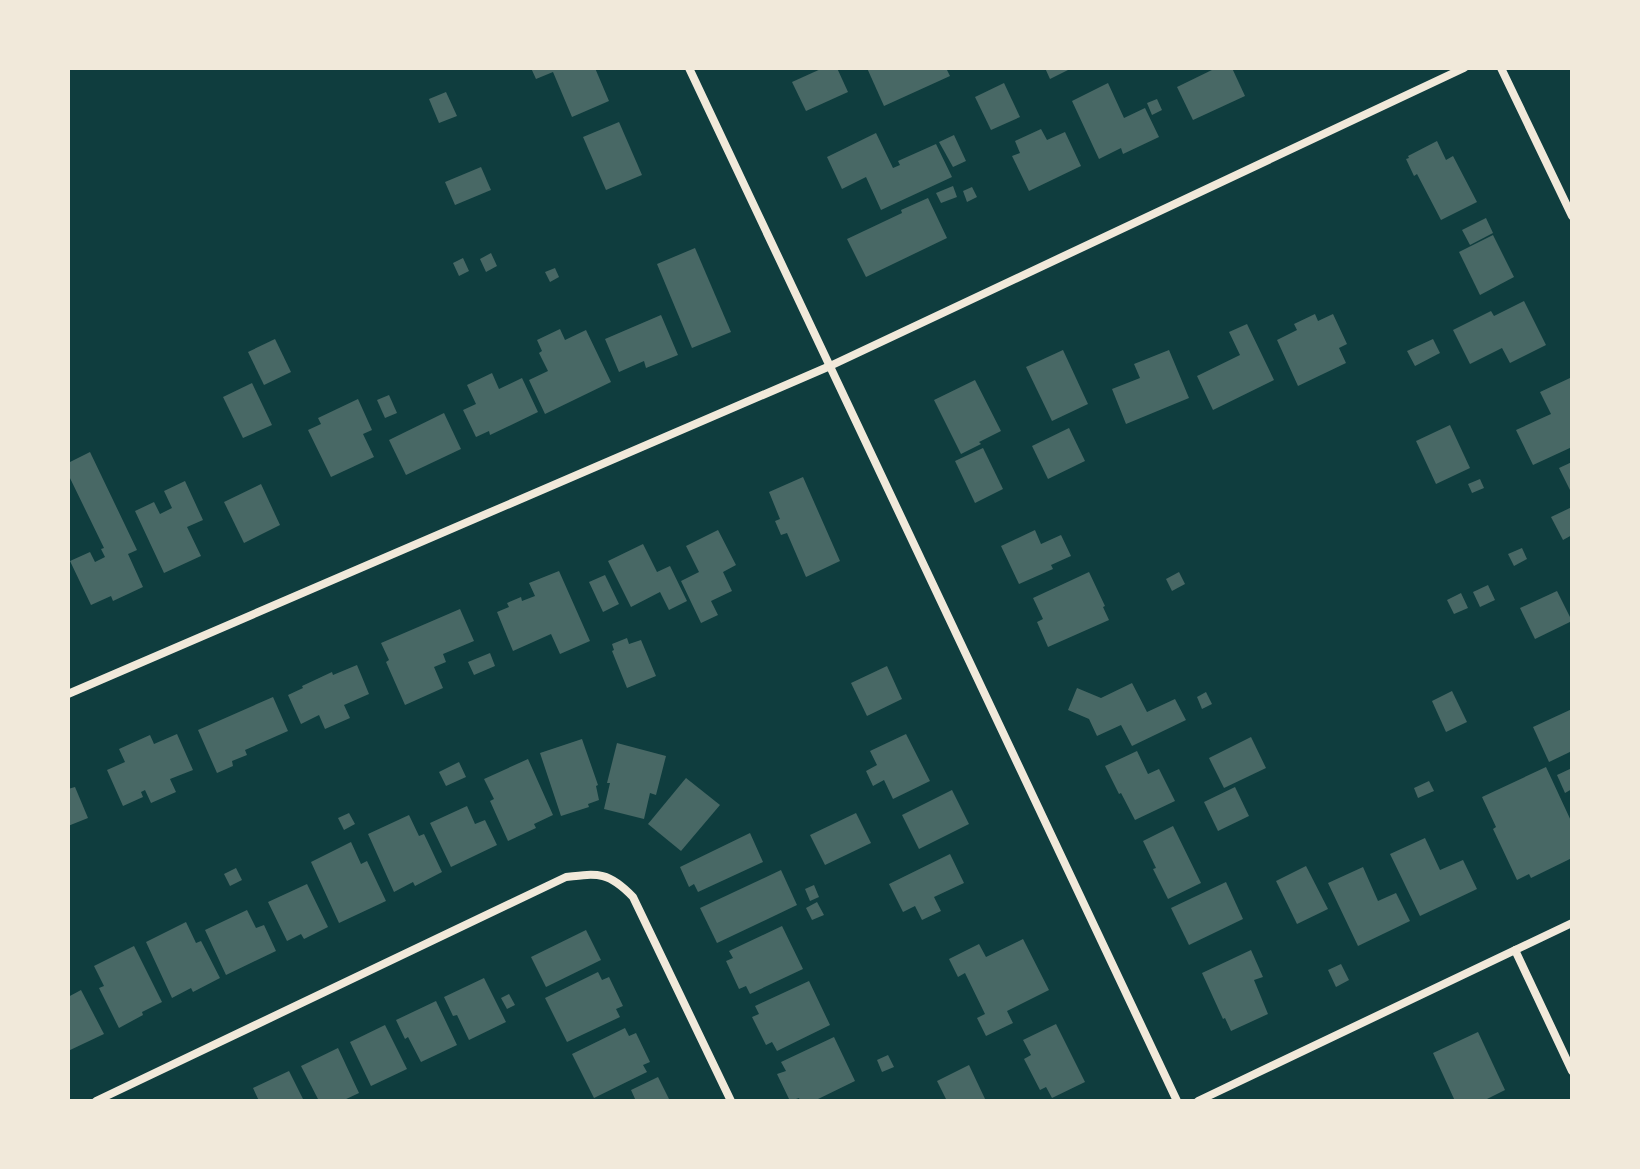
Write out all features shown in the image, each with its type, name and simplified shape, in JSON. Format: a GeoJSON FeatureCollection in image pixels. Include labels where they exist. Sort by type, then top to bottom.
{"type":"FeatureCollection","features":[{"type":"Feature","properties":{"kind":"street"},"geometry":{"type":"LineString","coordinates":[[689,68],[1177,1101]]}},
{"type":"Feature","properties":{"kind":"street"},"geometry":{"type":"LineString","coordinates":[[68,694],[830,366],[1464,68]]}},
{"type":"Feature","properties":{"kind":"street"},"geometry":{"type":"LineString","coordinates":[[1501,68],[1572,216]]}},
{"type":"Feature","properties":{"kind":"street"},"geometry":{"type":"LineString","coordinates":[[96,1101],[566,877],[592,873],[617,881],[633,897],[731,1101]]}},
{"type":"Feature","properties":{"kind":"street"},"geometry":{"type":"LineString","coordinates":[[1198,1101],[1572,923]]}},
{"type":"Feature","properties":{"kind":"street"},"geometry":{"type":"LineString","coordinates":[[1515,950],[1572,1071]]}},
{"type":"Feature","properties":{"kind":"building"},"geometry":{"type":"Polygon","coordinates":[[[531,68],[595,68],[609,101],[572,117],[553,72],[536,79],[531,68]]]}},
{"type":"Feature","properties":{"kind":"building"},"geometry":{"type":"Polygon","coordinates":[[[823,68],[837,68],[848,92],[806,111],[792,82],[823,68]]]}},
{"type":"Feature","properties":{"kind":"building"},"geometry":{"type":"Polygon","coordinates":[[[867,68],[946,68],[950,76],[884,106],[867,68]]]}},
{"type":"Feature","properties":{"kind":"building"},"geometry":{"type":"Polygon","coordinates":[[[1045,68],[1072,68],[1050,79],[1045,68]]]}},
{"type":"Feature","properties":{"kind":"building"},"geometry":{"type":"Polygon","coordinates":[[[1216,68],[1232,68],[1245,96],[1193,120],[1177,87],[1216,68]]]}},
{"type":"Feature","properties":{"kind":"building"},"geometry":{"type":"Polygon","coordinates":[[[1004,83],[1020,117],[991,130],[975,97],[1004,83]]]}},
{"type":"Feature","properties":{"kind":"building"},"geometry":{"type":"Polygon","coordinates":[[[1108,83],[1124,118],[1145,108],[1159,137],[1123,154],[1121,148],[1099,159],[1072,101],[1108,83]]]}},
{"type":"Feature","properties":{"kind":"building"},"geometry":{"type":"Polygon","coordinates":[[[446,92],[457,116],[439,123],[429,99],[446,92]]]}},
{"type":"Feature","properties":{"kind":"building"},"geometry":{"type":"Polygon","coordinates":[[[1157,99],[1162,110],[1152,115],[1147,103],[1157,99]]]}},
{"type":"Feature","properties":{"kind":"building"},"geometry":{"type":"Polygon","coordinates":[[[619,122],[642,175],[606,190],[583,137],[619,122]]]}},
{"type":"Feature","properties":{"kind":"building"},"geometry":{"type":"Polygon","coordinates":[[[1041,129],[1047,140],[1065,132],[1081,166],[1029,191],[1012,156],[1020,153],[1015,141],[1041,129]]]}},
{"type":"Feature","properties":{"kind":"building"},"geometry":{"type":"Polygon","coordinates":[[[876,133],[893,168],[900,165],[898,161],[936,144],[952,177],[881,210],[866,177],[842,189],[827,157],[876,133]]]}},
{"type":"Feature","properties":{"kind":"building"},"geometry":{"type":"Polygon","coordinates":[[[954,135],[966,161],[953,167],[939,142],[954,135]]]}},
{"type":"Feature","properties":{"kind":"building"},"geometry":{"type":"Polygon","coordinates":[[[1437,141],[1446,160],[1453,156],[1477,202],[1441,220],[1406,159],[1437,141]]]}},
{"type":"Feature","properties":{"kind":"building"},"geometry":{"type":"Polygon","coordinates":[[[481,167],[491,190],[455,205],[445,182],[481,167]]]}},
{"type":"Feature","properties":{"kind":"building"},"geometry":{"type":"Polygon","coordinates":[[[953,186],[957,197],[941,203],[936,193],[953,186]]]}},
{"type":"Feature","properties":{"kind":"building"},"geometry":{"type":"Polygon","coordinates":[[[972,187],[977,197],[967,202],[963,191],[972,187]]]}},
{"type":"Feature","properties":{"kind":"building"},"geometry":{"type":"Polygon","coordinates":[[[928,198],[947,238],[866,277],[847,239],[928,198]]]}},
{"type":"Feature","properties":{"kind":"building"},"geometry":{"type":"Polygon","coordinates":[[[1486,218],[1493,233],[1470,245],[1462,230],[1486,218]]]}},
{"type":"Feature","properties":{"kind":"building"},"geometry":{"type":"Polygon","coordinates":[[[1493,235],[1514,277],[1480,295],[1459,252],[1493,235]]]}},
{"type":"Feature","properties":{"kind":"building"},"geometry":{"type":"Polygon","coordinates":[[[695,248],[731,332],[692,348],[657,264],[695,248]]]}},
{"type":"Feature","properties":{"kind":"building"},"geometry":{"type":"Polygon","coordinates":[[[491,253],[497,266],[486,272],[480,259],[491,253]]]}},
{"type":"Feature","properties":{"kind":"building"},"geometry":{"type":"Polygon","coordinates":[[[463,258],[469,271],[459,276],[453,263],[463,258]]]}},
{"type":"Feature","properties":{"kind":"building"},"geometry":{"type":"Polygon","coordinates":[[[555,268],[559,277],[550,282],[545,272],[555,268]]]}},
{"type":"Feature","properties":{"kind":"building"},"geometry":{"type":"Polygon","coordinates":[[[1524,301],[1546,345],[1510,363],[1502,348],[1470,364],[1453,330],[1491,311],[1494,316],[1524,301]]]}},
{"type":"Feature","properties":{"kind":"building"},"geometry":{"type":"Polygon","coordinates":[[[1315,314],[1318,321],[1333,314],[1347,344],[1339,348],[1346,363],[1298,386],[1277,340],[1297,330],[1294,324],[1315,314]]]}},
{"type":"Feature","properties":{"kind":"building"},"geometry":{"type":"Polygon","coordinates":[[[661,315],[678,355],[646,368],[644,361],[619,372],[605,339],[661,315]]]}},
{"type":"Feature","properties":{"kind":"building"},"geometry":{"type":"Polygon","coordinates":[[[1247,324],[1274,380],[1213,410],[1197,376],[1240,355],[1229,332],[1247,324]]]}},
{"type":"Feature","properties":{"kind":"building"},"geometry":{"type":"Polygon","coordinates":[[[560,329],[565,340],[586,330],[611,382],[545,414],[529,380],[548,371],[539,353],[542,351],[537,340],[560,329]]]}},
{"type":"Feature","properties":{"kind":"building"},"geometry":{"type":"Polygon","coordinates":[[[275,339],[291,372],[264,385],[248,352],[275,339]]]}},
{"type":"Feature","properties":{"kind":"building"},"geometry":{"type":"Polygon","coordinates":[[[1433,339],[1440,353],[1415,366],[1407,351],[1433,339]]]}},
{"type":"Feature","properties":{"kind":"building"},"geometry":{"type":"Polygon","coordinates":[[[1063,350],[1088,404],[1052,421],[1026,367],[1063,350]]]}},
{"type":"Feature","properties":{"kind":"building"},"geometry":{"type":"Polygon","coordinates":[[[1169,350],[1189,398],[1126,424],[1112,389],[1140,378],[1134,364],[1169,350]]]}},
{"type":"Feature","properties":{"kind":"building"},"geometry":{"type":"Polygon","coordinates":[[[492,373],[499,389],[522,378],[538,412],[490,435],[489,431],[476,437],[463,410],[476,404],[467,385],[492,373]]]}},
{"type":"Feature","properties":{"kind":"building"},"geometry":{"type":"Polygon","coordinates":[[[1570,378],[1572,447],[1533,465],[1516,430],[1551,414],[1540,392],[1570,378]]]}},
{"type":"Feature","properties":{"kind":"building"},"geometry":{"type":"Polygon","coordinates":[[[975,380],[1001,431],[961,454],[934,400],[975,380]]]}},
{"type":"Feature","properties":{"kind":"building"},"geometry":{"type":"Polygon","coordinates":[[[252,383],[272,425],[243,438],[223,397],[252,383]]]}},
{"type":"Feature","properties":{"kind":"building"},"geometry":{"type":"Polygon","coordinates":[[[389,395],[397,413],[385,418],[377,400],[389,395]]]}},
{"type":"Feature","properties":{"kind":"building"},"geometry":{"type":"Polygon","coordinates":[[[358,399],[372,430],[363,434],[374,457],[331,477],[308,430],[321,424],[318,418],[358,399]]]}},
{"type":"Feature","properties":{"kind":"building"},"geometry":{"type":"Polygon","coordinates":[[[444,413],[461,449],[406,475],[389,440],[444,413]]]}},
{"type":"Feature","properties":{"kind":"building"},"geometry":{"type":"Polygon","coordinates":[[[1450,425],[1470,468],[1436,484],[1416,441],[1450,425]]]}},
{"type":"Feature","properties":{"kind":"building"},"geometry":{"type":"Polygon","coordinates":[[[1069,428],[1085,461],[1048,479],[1032,446],[1069,428]]]}},
{"type":"Feature","properties":{"kind":"building"},"geometry":{"type":"Polygon","coordinates":[[[983,448],[1003,489],[975,503],[955,461],[983,448]]]}},
{"type":"Feature","properties":{"kind":"building"},"geometry":{"type":"Polygon","coordinates":[[[90,452],[137,550],[128,554],[143,587],[113,601],[111,596],[91,605],[70,561],[90,552],[95,562],[105,557],[101,549],[104,548],[68,474],[68,463],[90,452]]]}},
{"type":"Feature","properties":{"kind":"building"},"geometry":{"type":"Polygon","coordinates":[[[1572,462],[1572,494],[1559,468],[1572,462]]]}},
{"type":"Feature","properties":{"kind":"building"},"geometry":{"type":"Polygon","coordinates":[[[803,477],[840,561],[806,577],[787,533],[781,535],[775,521],[780,519],[769,492],[803,477]]]}},
{"type":"Feature","properties":{"kind":"building"},"geometry":{"type":"Polygon","coordinates":[[[1480,479],[1484,488],[1472,493],[1468,484],[1480,479]]]}},
{"type":"Feature","properties":{"kind":"building"},"geometry":{"type":"Polygon","coordinates":[[[185,481],[203,520],[187,527],[201,556],[164,573],[135,511],[154,502],[160,514],[172,508],[164,491],[185,481]]]}},
{"type":"Feature","properties":{"kind":"building"},"geometry":{"type":"Polygon","coordinates":[[[261,484],[280,525],[244,543],[224,502],[261,484]]]}},
{"type":"Feature","properties":{"kind":"building"},"geometry":{"type":"Polygon","coordinates":[[[1572,507],[1572,535],[1563,540],[1551,517],[1572,507]]]}},
{"type":"Feature","properties":{"kind":"building"},"geometry":{"type":"Polygon","coordinates":[[[718,530],[736,565],[723,572],[732,591],[711,601],[718,615],[701,623],[681,581],[699,572],[686,546],[718,530]]]}},
{"type":"Feature","properties":{"kind":"building"},"geometry":{"type":"Polygon","coordinates":[[[1035,530],[1041,544],[1061,535],[1071,556],[1051,565],[1053,569],[1019,584],[1001,546],[1035,530]]]}},
{"type":"Feature","properties":{"kind":"building"},"geometry":{"type":"Polygon","coordinates":[[[643,544],[657,572],[670,566],[687,601],[669,610],[660,592],[631,607],[608,561],[643,544]]]}},
{"type":"Feature","properties":{"kind":"building"},"geometry":{"type":"Polygon","coordinates":[[[1522,548],[1527,559],[1514,566],[1508,554],[1522,548]]]}},
{"type":"Feature","properties":{"kind":"building"},"geometry":{"type":"Polygon","coordinates":[[[559,571],[590,641],[560,654],[551,634],[513,651],[497,612],[521,597],[522,601],[535,596],[529,583],[559,571]]]}},
{"type":"Feature","properties":{"kind":"building"},"geometry":{"type":"Polygon","coordinates":[[[1089,572],[1109,620],[1048,647],[1037,622],[1043,619],[1033,598],[1089,572]]]}},
{"type":"Feature","properties":{"kind":"building"},"geometry":{"type":"Polygon","coordinates":[[[1179,572],[1185,584],[1172,591],[1166,579],[1179,572]]]}},
{"type":"Feature","properties":{"kind":"building"},"geometry":{"type":"Polygon","coordinates":[[[605,575],[619,604],[603,612],[589,582],[605,575]]]}},
{"type":"Feature","properties":{"kind":"building"},"geometry":{"type":"Polygon","coordinates":[[[1488,585],[1495,600],[1480,607],[1473,592],[1488,585]]]}},
{"type":"Feature","properties":{"kind":"building"},"geometry":{"type":"Polygon","coordinates":[[[1557,591],[1572,621],[1535,639],[1520,608],[1557,591]]]}},
{"type":"Feature","properties":{"kind":"building"},"geometry":{"type":"Polygon","coordinates":[[[1461,593],[1468,608],[1454,614],[1447,600],[1461,593]]]}},
{"type":"Feature","properties":{"kind":"building"},"geometry":{"type":"Polygon","coordinates":[[[460,609],[474,641],[443,654],[446,662],[434,667],[443,688],[405,705],[381,643],[460,609]]]}},
{"type":"Feature","properties":{"kind":"building"},"geometry":{"type":"Polygon","coordinates":[[[627,638],[629,644],[641,640],[656,676],[627,688],[612,644],[627,638]]]}},
{"type":"Feature","properties":{"kind":"building"},"geometry":{"type":"Polygon","coordinates":[[[490,653],[495,666],[474,675],[468,662],[490,653]]]}},
{"type":"Feature","properties":{"kind":"building"},"geometry":{"type":"Polygon","coordinates":[[[357,665],[369,694],[344,705],[350,718],[325,729],[319,715],[301,724],[288,695],[332,672],[333,675],[357,665]]]}},
{"type":"Feature","properties":{"kind":"building"},"geometry":{"type":"Polygon","coordinates":[[[887,666],[902,699],[867,716],[851,683],[887,666]]]}},
{"type":"Feature","properties":{"kind":"building"},"geometry":{"type":"Polygon","coordinates":[[[1132,683],[1147,712],[1175,699],[1186,720],[1132,746],[1121,725],[1097,736],[1089,719],[1068,710],[1077,688],[1101,698],[1132,683]]]}},
{"type":"Feature","properties":{"kind":"building"},"geometry":{"type":"Polygon","coordinates":[[[1452,691],[1467,722],[1446,732],[1432,701],[1452,691]]]}},
{"type":"Feature","properties":{"kind":"building"},"geometry":{"type":"Polygon","coordinates":[[[1206,692],[1212,704],[1202,709],[1197,697],[1206,692]]]}},
{"type":"Feature","properties":{"kind":"building"},"geometry":{"type":"Polygon","coordinates":[[[273,697],[288,731],[245,750],[247,755],[232,761],[233,766],[217,773],[198,730],[273,697]]]}},
{"type":"Feature","properties":{"kind":"building"},"geometry":{"type":"Polygon","coordinates":[[[1572,709],[1572,751],[1549,762],[1533,727],[1572,709]]]}},
{"type":"Feature","properties":{"kind":"building"},"geometry":{"type":"Polygon","coordinates":[[[177,734],[193,770],[170,779],[176,792],[151,803],[145,790],[141,792],[143,797],[123,806],[107,770],[125,762],[119,749],[150,735],[154,744],[177,734]]]}},
{"type":"Feature","properties":{"kind":"building"},"geometry":{"type":"Polygon","coordinates":[[[906,734],[930,781],[893,799],[884,780],[873,786],[866,771],[877,765],[870,751],[906,734]]]}},
{"type":"Feature","properties":{"kind":"building"},"geometry":{"type":"Polygon","coordinates":[[[1251,737],[1266,768],[1224,788],[1209,758],[1251,737]]]}},
{"type":"Feature","properties":{"kind":"building"},"geometry":{"type":"Polygon","coordinates":[[[582,739],[598,785],[599,800],[588,804],[589,807],[561,816],[540,753],[582,739]]]}},
{"type":"Feature","properties":{"kind":"building"},"geometry":{"type":"Polygon","coordinates":[[[617,743],[666,756],[656,795],[650,793],[644,819],[604,809],[617,743]]]}},
{"type":"Feature","properties":{"kind":"building"},"geometry":{"type":"Polygon","coordinates":[[[1137,751],[1148,774],[1159,769],[1175,801],[1135,820],[1105,766],[1137,751]]]}},
{"type":"Feature","properties":{"kind":"building"},"geometry":{"type":"Polygon","coordinates":[[[528,759],[553,815],[534,824],[536,828],[508,841],[484,779],[528,759]]]}},
{"type":"Feature","properties":{"kind":"building"},"geometry":{"type":"Polygon","coordinates":[[[459,762],[466,777],[446,786],[439,772],[459,762]]]}},
{"type":"Feature","properties":{"kind":"building"},"geometry":{"type":"Polygon","coordinates":[[[1546,767],[1572,823],[1572,858],[1531,878],[1529,874],[1517,880],[1482,797],[1546,767]]]}},
{"type":"Feature","properties":{"kind":"building"},"geometry":{"type":"Polygon","coordinates":[[[1572,768],[1572,789],[1565,793],[1557,775],[1572,768]]]}},
{"type":"Feature","properties":{"kind":"building"},"geometry":{"type":"Polygon","coordinates":[[[686,778],[720,805],[681,851],[648,824],[686,778]]]}},
{"type":"Feature","properties":{"kind":"building"},"geometry":{"type":"Polygon","coordinates":[[[1429,781],[1434,791],[1418,798],[1414,788],[1429,781]]]}},
{"type":"Feature","properties":{"kind":"building"},"geometry":{"type":"Polygon","coordinates":[[[75,787],[88,818],[68,826],[68,789],[75,787]]]}},
{"type":"Feature","properties":{"kind":"building"},"geometry":{"type":"Polygon","coordinates":[[[1235,787],[1249,816],[1218,831],[1204,802],[1235,787]]]}},
{"type":"Feature","properties":{"kind":"building"},"geometry":{"type":"Polygon","coordinates":[[[952,790],[969,824],[919,849],[902,815],[952,790]]]}},
{"type":"Feature","properties":{"kind":"building"},"geometry":{"type":"Polygon","coordinates":[[[467,806],[475,824],[485,820],[497,845],[451,867],[430,823],[467,806]]]}},
{"type":"Feature","properties":{"kind":"building"},"geometry":{"type":"Polygon","coordinates":[[[349,813],[355,824],[344,830],[338,818],[349,813]]]}},
{"type":"Feature","properties":{"kind":"building"},"geometry":{"type":"Polygon","coordinates":[[[856,813],[871,843],[825,865],[810,835],[856,813]]]}},
{"type":"Feature","properties":{"kind":"building"},"geometry":{"type":"Polygon","coordinates":[[[409,815],[419,836],[424,834],[442,872],[415,886],[413,882],[394,892],[368,834],[409,815]]]}},
{"type":"Feature","properties":{"kind":"building"},"geometry":{"type":"Polygon","coordinates":[[[1173,826],[1201,883],[1168,899],[1143,841],[1173,826]]]}},
{"type":"Feature","properties":{"kind":"building"},"geometry":{"type":"Polygon","coordinates":[[[750,833],[763,862],[698,892],[694,884],[689,887],[680,867],[750,833]]]}},
{"type":"Feature","properties":{"kind":"building"},"geometry":{"type":"Polygon","coordinates":[[[1425,838],[1440,870],[1463,860],[1477,889],[1420,916],[1390,854],[1425,838]]]}},
{"type":"Feature","properties":{"kind":"building"},"geometry":{"type":"Polygon","coordinates":[[[351,842],[361,864],[367,861],[386,901],[339,923],[311,862],[351,842]]]}},
{"type":"Feature","properties":{"kind":"building"},"geometry":{"type":"Polygon","coordinates":[[[950,854],[964,883],[934,897],[941,911],[922,920],[915,906],[903,912],[889,884],[950,854]]]}},
{"type":"Feature","properties":{"kind":"building"},"geometry":{"type":"Polygon","coordinates":[[[1306,866],[1328,909],[1297,924],[1276,881],[1306,866]]]}},
{"type":"Feature","properties":{"kind":"building"},"geometry":{"type":"Polygon","coordinates":[[[1363,867],[1378,901],[1396,893],[1410,921],[1358,946],[1328,883],[1363,867]]]}},
{"type":"Feature","properties":{"kind":"building"},"geometry":{"type":"Polygon","coordinates":[[[236,868],[242,880],[230,886],[224,874],[236,868]]]}},
{"type":"Feature","properties":{"kind":"building"},"geometry":{"type":"Polygon","coordinates":[[[781,870],[797,905],[717,943],[700,908],[781,870]]]}},
{"type":"Feature","properties":{"kind":"building"},"geometry":{"type":"Polygon","coordinates":[[[1226,882],[1243,919],[1189,945],[1171,908],[1226,882]]]}},
{"type":"Feature","properties":{"kind":"building"},"geometry":{"type":"Polygon","coordinates":[[[307,884],[328,927],[304,939],[301,934],[287,941],[268,902],[307,884]]]}},
{"type":"Feature","properties":{"kind":"building"},"geometry":{"type":"Polygon","coordinates":[[[814,885],[819,897],[810,901],[805,889],[814,885]]]}},
{"type":"Feature","properties":{"kind":"building"},"geometry":{"type":"Polygon","coordinates":[[[817,902],[824,915],[812,920],[806,908],[817,902]]]}},
{"type":"Feature","properties":{"kind":"building"},"geometry":{"type":"Polygon","coordinates":[[[247,910],[256,928],[264,925],[276,951],[226,975],[205,930],[247,910]]]}},
{"type":"Feature","properties":{"kind":"building"},"geometry":{"type":"Polygon","coordinates":[[[186,922],[196,943],[201,941],[220,978],[193,992],[191,988],[172,998],[146,942],[186,922]]]}},
{"type":"Feature","properties":{"kind":"building"},"geometry":{"type":"Polygon","coordinates":[[[782,926],[803,969],[750,994],[746,986],[739,989],[726,961],[733,958],[729,951],[782,926]]]}},
{"type":"Feature","properties":{"kind":"building"},"geometry":{"type":"Polygon","coordinates":[[[586,930],[601,960],[546,987],[531,957],[586,930]]]}},
{"type":"Feature","properties":{"kind":"building"},"geometry":{"type":"Polygon","coordinates":[[[1023,939],[1049,990],[1007,1011],[1013,1023],[986,1036],[977,1018],[985,1014],[965,973],[958,977],[949,959],[979,944],[986,957],[1023,939]]]}},
{"type":"Feature","properties":{"kind":"building"},"geometry":{"type":"Polygon","coordinates":[[[134,946],[162,1002],[119,1028],[99,988],[104,986],[94,966],[134,946]]]}},
{"type":"Feature","properties":{"kind":"building"},"geometry":{"type":"Polygon","coordinates":[[[1251,950],[1263,977],[1254,980],[1268,1014],[1231,1031],[1202,973],[1251,950]]]}},
{"type":"Feature","properties":{"kind":"building"},"geometry":{"type":"Polygon","coordinates":[[[1341,964],[1349,980],[1336,987],[1328,970],[1341,964]]]}},
{"type":"Feature","properties":{"kind":"building"},"geometry":{"type":"Polygon","coordinates":[[[598,972],[602,980],[609,977],[623,1006],[616,1009],[620,1017],[567,1042],[545,998],[598,972]]]}},
{"type":"Feature","properties":{"kind":"building"},"geometry":{"type":"Polygon","coordinates":[[[484,978],[506,1022],[469,1040],[444,997],[484,978]]]}},
{"type":"Feature","properties":{"kind":"building"},"geometry":{"type":"Polygon","coordinates":[[[809,981],[830,1025],[777,1051],[772,1042],[766,1045],[752,1017],[759,1014],[755,1006],[809,981]]]}},
{"type":"Feature","properties":{"kind":"building"},"geometry":{"type":"Polygon","coordinates":[[[81,990],[104,1034],[68,1051],[68,997],[81,990]]]}},
{"type":"Feature","properties":{"kind":"building"},"geometry":{"type":"Polygon","coordinates":[[[509,994],[515,1005],[507,1009],[501,998],[509,994]]]}},
{"type":"Feature","properties":{"kind":"building"},"geometry":{"type":"Polygon","coordinates":[[[436,1001],[457,1045],[421,1062],[396,1020],[436,1001]]]}},
{"type":"Feature","properties":{"kind":"building"},"geometry":{"type":"Polygon","coordinates":[[[1056,1024],[1085,1082],[1052,1098],[1046,1087],[1040,1090],[1024,1059],[1031,1055],[1023,1040],[1056,1024]]]}},
{"type":"Feature","properties":{"kind":"building"},"geometry":{"type":"Polygon","coordinates":[[[385,1025],[407,1069],[371,1086],[350,1042],[385,1025]]]}},
{"type":"Feature","properties":{"kind":"building"},"geometry":{"type":"Polygon","coordinates":[[[625,1028],[629,1036],[636,1033],[650,1062],[643,1065],[647,1072],[594,1098],[572,1054],[625,1028]]]}},
{"type":"Feature","properties":{"kind":"building"},"geometry":{"type":"Polygon","coordinates":[[[1478,1032],[1505,1090],[1483,1101],[1455,1101],[1433,1053],[1478,1032]]]}},
{"type":"Feature","properties":{"kind":"building"},"geometry":{"type":"Polygon","coordinates":[[[834,1037],[855,1081],[814,1101],[800,1101],[799,1098],[790,1101],[777,1074],[786,1071],[781,1062],[834,1037]]]}},
{"type":"Feature","properties":{"kind":"building"},"geometry":{"type":"Polygon","coordinates":[[[338,1048],[359,1093],[342,1101],[319,1101],[301,1066],[338,1048]]]}},
{"type":"Feature","properties":{"kind":"building"},"geometry":{"type":"Polygon","coordinates":[[[888,1055],[894,1067],[882,1072],[877,1060],[888,1055]]]}},
{"type":"Feature","properties":{"kind":"building"},"geometry":{"type":"Polygon","coordinates":[[[969,1065],[986,1101],[947,1101],[937,1081],[969,1065]]]}},
{"type":"Feature","properties":{"kind":"building"},"geometry":{"type":"Polygon","coordinates":[[[289,1071],[304,1101],[259,1101],[253,1088],[289,1071]]]}},
{"type":"Feature","properties":{"kind":"building"},"geometry":{"type":"Polygon","coordinates":[[[658,1077],[670,1101],[636,1101],[631,1090],[658,1077]]]}}]}
